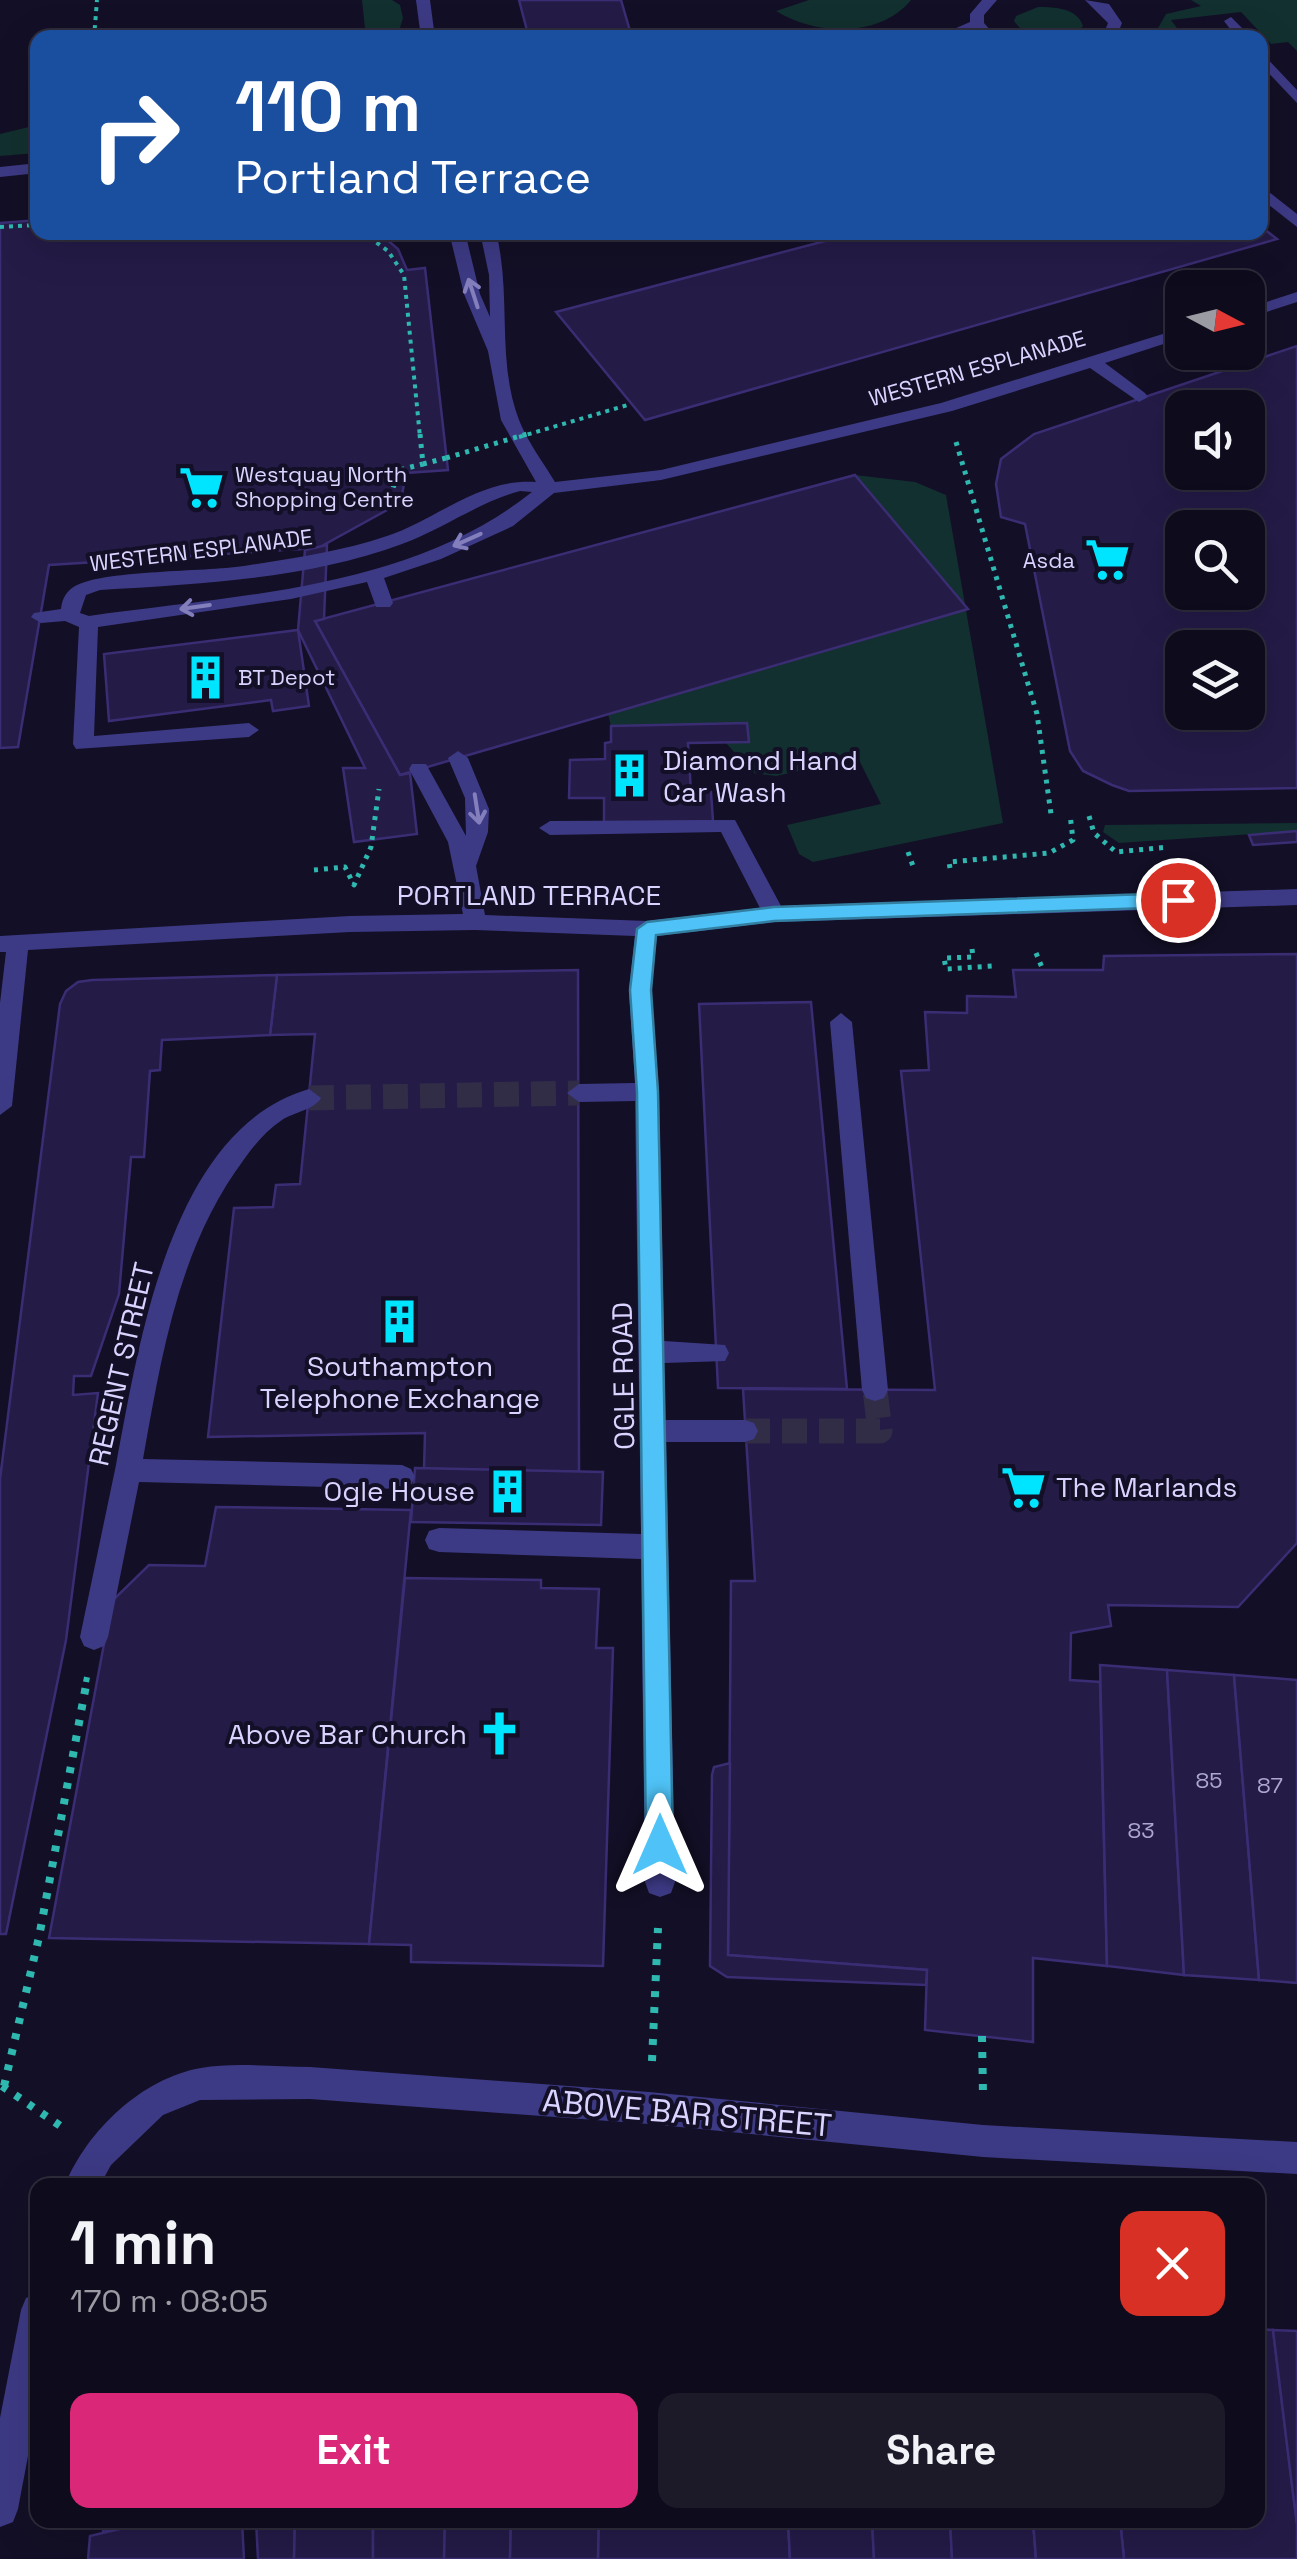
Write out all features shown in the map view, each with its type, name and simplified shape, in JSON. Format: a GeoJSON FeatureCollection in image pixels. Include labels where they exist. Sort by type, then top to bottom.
{"type":"FeatureCollection","features":[{"type":"Feature","properties":{"kind":"street"},"geometry":{"type":"LineString","coordinates":[[423,0],[426,30]]}},
{"type":"Feature","properties":{"kind":"street"},"geometry":{"type":"LineString","coordinates":[[983,30],[977,24],[977,14],[990,0]]}},
{"type":"Feature","properties":{"kind":"street"},"geometry":{"type":"LineString","coordinates":[[1092,0],[1112,15],[1113,30]]}},
{"type":"Feature","properties":{"kind":"street"},"geometry":{"type":"LineString","coordinates":[[1231,21],[1238,30]]}},
{"type":"Feature","properties":{"kind":"street"},"geometry":{"type":"LineString","coordinates":[[961,30],[977,24]]}},
{"type":"Feature","properties":{"kind":"street"},"geometry":{"type":"LineString","coordinates":[[1268,64],[1297,99]]}},
{"type":"Feature","properties":{"kind":"street"},"geometry":{"type":"LineString","coordinates":[[1268,76],[1297,81]]}},
{"type":"Feature","properties":{"kind":"street"},"geometry":{"type":"LineString","coordinates":[[2,172],[30,169]]}},
{"type":"Feature","properties":{"kind":"street"},"geometry":{"type":"LineString","coordinates":[[1268,197],[1297,222]]}},
{"type":"Feature","properties":{"kind":"street"},"geometry":{"type":"LineString","coordinates":[[459,240],[472,294],[497,351],[510,420],[549,488]]}},
{"type":"Feature","properties":{"kind":"street"},"geometry":{"type":"LineString","coordinates":[[490,240],[501,305],[497,351]]}},
{"type":"Feature","properties":{"kind":"street"},"geometry":{"type":"LineString","coordinates":[[1265,308],[1297,298]]}},
{"type":"Feature","properties":{"kind":"street","name":"WESTERN ESPLANADE"},"geometry":{"type":"LineString","coordinates":[[549,488],[506,522],[434,554],[374,574],[306,590],[79,618],[71,602],[79,591],[98,584],[267,559],[366,551],[481,496],[520,486],[549,488],[660,475],[946,407],[1165,338]]}},
{"type":"Feature","properties":{"kind":"street"},"geometry":{"type":"LineString","coordinates":[[1092,361],[1139,397]]}},
{"type":"Feature","properties":{"kind":"street"},"geometry":{"type":"LineString","coordinates":[[128,560],[128,581]]}},
{"type":"Feature","properties":{"kind":"street"},"geometry":{"type":"LineString","coordinates":[[374,574],[383,603]]}},
{"type":"Feature","properties":{"kind":"street"},"geometry":{"type":"LineString","coordinates":[[41,617],[79,618],[83,744],[249,730]]}},
{"type":"Feature","properties":{"kind":"street"},"geometry":{"type":"LineString","coordinates":[[458,758],[481,810],[480,835],[468,862]]}},
{"type":"Feature","properties":{"kind":"street"},"geometry":{"type":"LineString","coordinates":[[419,770],[448,815],[468,862],[475,922]]}},
{"type":"Feature","properties":{"kind":"street"},"geometry":{"type":"LineString","coordinates":[[550,828],[728,825],[774,914]]}},
{"type":"Feature","properties":{"kind":"street","name":"PORTLAND TERRACE"},"geometry":{"type":"LineString","coordinates":[[9,944],[338,925],[475,922],[647,929],[774,914],[1297,897]]}},
{"type":"Feature","properties":{"kind":"street","name":"OGLE ROAD"},"geometry":{"type":"LineString","coordinates":[[647,929],[640,990],[647,1092],[653,1352],[660,1882]]}},
{"type":"Feature","properties":{"kind":"street"},"geometry":{"type":"LineString","coordinates":[[0,1106],[9,944]]}},
{"type":"Feature","properties":{"kind":"street"},"geometry":{"type":"LineString","coordinates":[[840,1022],[874,1390]]}},
{"type":"Feature","properties":{"kind":"street"},"geometry":{"type":"LineString","coordinates":[[578,1092],[647,1092]]}},
{"type":"Feature","properties":{"kind":"street","name":"REGENT STREET"},"geometry":{"type":"LineString","coordinates":[[94,1637],[154,1329],[179,1248],[210,1184],[259,1122],[286,1103],[308,1098]]}},
{"type":"Feature","properties":{"kind":"street"},"geometry":{"type":"LineString","coordinates":[[653,1352],[716,1353]]}},
{"type":"Feature","properties":{"kind":"street"},"geometry":{"type":"LineString","coordinates":[[654,1431],[745,1430]]}},
{"type":"Feature","properties":{"kind":"street"},"geometry":{"type":"LineString","coordinates":[[128,1470],[402,1477]]}},
{"type":"Feature","properties":{"kind":"street"},"geometry":{"type":"LineString","coordinates":[[440,1540],[656,1546]]}},
{"type":"Feature","properties":{"kind":"street","name":"ABOVE BAR STREET"},"geometry":{"type":"LineString","coordinates":[[85,2178],[100,2154],[152,2103],[200,2084],[310,2083],[649,2108],[983,2141],[1297,2158]]}},
{"type":"Feature","properties":{"kind":"street"},"geometry":{"type":"LineString","coordinates":[[0,2508],[30,2352]]}},
{"type":"Feature","properties":{"kind":"path"},"geometry":{"type":"LineString","coordinates":[[95,30],[97,0]]}},
{"type":"Feature","properties":{"kind":"path"},"geometry":{"type":"LineString","coordinates":[[0,227],[30,225]]}},
{"type":"Feature","properties":{"kind":"path"},"geometry":{"type":"LineString","coordinates":[[373,240],[388,251],[404,275],[423,464],[631,404]]}},
{"type":"Feature","properties":{"kind":"path"},"geometry":{"type":"LineString","coordinates":[[946,407],[1037,714],[1052,814]]}},
{"type":"Feature","properties":{"kind":"path"},"geometry":{"type":"LineString","coordinates":[[354,885],[371,847],[381,773]]}},
{"type":"Feature","properties":{"kind":"path"},"geometry":{"type":"LineString","coordinates":[[952,876],[950,862],[1049,853],[1073,840],[1070,814]]}},
{"type":"Feature","properties":{"kind":"path"},"geometry":{"type":"LineString","coordinates":[[1088,816],[1094,833],[1116,852],[1169,846]]}},
{"type":"Feature","properties":{"kind":"path"},"geometry":{"type":"LineString","coordinates":[[314,870],[345,867],[346,876]]}},
{"type":"Feature","properties":{"kind":"path"},"geometry":{"type":"LineString","coordinates":[[1036,953],[1044,970]]}},
{"type":"Feature","properties":{"kind":"path"},"geometry":{"type":"LineString","coordinates":[[973,957],[944,958],[946,968],[992,966]]}},
{"type":"Feature","properties":{"kind":"path"},"geometry":{"type":"LineString","coordinates":[[94,1637],[39,1937],[2,2086],[100,2154]]}},
{"type":"Feature","properties":{"kind":"path"},"geometry":{"type":"LineString","coordinates":[[649,2108],[660,1882]]}},
{"type":"Feature","properties":{"kind":"green space"},"geometry":{"type":"Polygon","coordinates":[[[362,0],[392,0],[400,5],[403,18],[399,30],[365,30],[362,0]]]}},
{"type":"Feature","properties":{"kind":"green space"},"geometry":{"type":"Polygon","coordinates":[[[809,0],[911,0],[882,22],[846,29],[809,25],[776,11],[809,0]]]}},
{"type":"Feature","properties":{"kind":"green space"},"geometry":{"type":"Polygon","coordinates":[[[1191,0],[1297,0],[1297,51],[1288,42],[1271,44],[1268,30],[1258,30],[1241,12],[1171,20],[1178,30],[1157,30],[1166,14],[1201,6],[1191,0]]]}},
{"type":"Feature","properties":{"kind":"green space"},"geometry":{"type":"Polygon","coordinates":[[[1038,7],[1058,8],[1076,15],[1083,26],[1078,30],[1023,30],[1014,21],[1016,16],[1038,7]]]}},
{"type":"Feature","properties":{"kind":"green space"},"geometry":{"type":"Polygon","coordinates":[[[30,127],[30,154],[0,156],[0,134],[30,127]]]}},
{"type":"Feature","properties":{"kind":"green space"},"geometry":{"type":"Polygon","coordinates":[[[855,475],[915,482],[946,495],[965,607],[855,475]]]}},
{"type":"Feature","properties":{"kind":"green space"},"geometry":{"type":"Polygon","coordinates":[[[966,609],[1003,823],[813,862],[799,854],[787,825],[881,804],[858,758],[776,776],[753,773],[726,743],[749,742],[747,723],[611,726],[608,714],[966,609]]]}},
{"type":"Feature","properties":{"kind":"green space"},"geometry":{"type":"Polygon","coordinates":[[[1297,823],[1297,831],[1119,843],[1103,832],[1105,825],[1297,823]]]}},
{"type":"Feature","properties":{"kind":"building"},"geometry":{"type":"Polygon","coordinates":[[[519,0],[621,0],[630,30],[527,30],[519,0]]]}},
{"type":"Feature","properties":{"kind":"building","name":"Westquay North Shopping Centre"},"geometry":{"type":"Polygon","coordinates":[[[30,221],[30,240],[387,240],[398,249],[407,270],[425,268],[448,470],[406,473],[402,495],[387,510],[318,548],[49,565],[18,747],[0,748],[0,223],[30,221]]]}},
{"type":"Feature","properties":{"kind":"building"},"geometry":{"type":"Polygon","coordinates":[[[1268,232],[1277,239],[1165,270],[645,420],[556,312],[829,240],[1268,240],[1268,232]]]}},
{"type":"Feature","properties":{"kind":"building","name":"Asda"},"geometry":{"type":"Polygon","coordinates":[[[1297,346],[1297,788],[1129,791],[1083,771],[1070,751],[1025,524],[1001,517],[996,484],[1001,459],[1034,434],[1165,390],[1165,490],[1265,490],[1265,390],[1166,390],[1225,370],[1265,370],[1265,357],[1297,346]]]}},
{"type":"Feature","properties":{"kind":"building"},"geometry":{"type":"Polygon","coordinates":[[[855,475],[968,609],[400,775],[315,621],[855,475]]]}},
{"type":"Feature","properties":{"kind":"building"},"geometry":{"type":"Polygon","coordinates":[[[327,545],[324,619],[315,621],[400,775],[410,773],[417,834],[354,842],[343,768],[365,768],[298,630],[305,550],[327,545]]]}},
{"type":"Feature","properties":{"kind":"building","name":"BT Depot"},"geometry":{"type":"Polygon","coordinates":[[[298,630],[309,706],[273,711],[271,700],[109,721],[104,654],[298,630]]]}},
{"type":"Feature","properties":{"kind":"building","name":"Diamond Hand Car Wash"},"geometry":{"type":"Polygon","coordinates":[[[747,723],[749,742],[688,743],[691,792],[711,792],[713,821],[604,823],[604,798],[569,798],[570,760],[605,759],[611,726],[747,723]]]}},
{"type":"Feature","properties":{"kind":"building"},"geometry":{"type":"Polygon","coordinates":[[[1297,831],[1297,842],[1253,845],[1249,835],[1297,831]]]}},
{"type":"Feature","properties":{"kind":"building","name":"The Marlands"},"geometry":{"type":"Polygon","coordinates":[[[1297,954],[1297,1543],[1238,1607],[1108,1605],[1111,1626],[1071,1633],[1070,1680],[1100,1682],[1107,1966],[1033,1958],[1033,2042],[925,2030],[927,1970],[728,1955],[731,1581],[755,1581],[743,1389],[935,1390],[901,1071],[929,1070],[925,1012],[967,1013],[967,996],[1016,997],[1013,970],[1103,970],[1104,956],[1297,954]]]}},
{"type":"Feature","properties":{"kind":"building","name":"Southampton Telephone Exchange"},"geometry":{"type":"Polygon","coordinates":[[[578,970],[579,1472],[424,1469],[425,1433],[208,1437],[234,1208],[273,1207],[276,1185],[300,1184],[315,1034],[270,1035],[277,975],[578,970]]]}},
{"type":"Feature","properties":{"kind":"building"},"geometry":{"type":"Polygon","coordinates":[[[277,975],[270,1035],[162,1040],[160,1070],[150,1071],[144,1157],[131,1157],[119,1294],[91,1376],[74,1376],[73,1395],[98,1393],[66,1640],[6,1934],[0,1934],[0,1479],[60,1004],[66,991],[78,982],[92,980],[277,975]]]}},
{"type":"Feature","properties":{"kind":"building"},"geometry":{"type":"Polygon","coordinates":[[[811,1002],[847,1389],[718,1388],[699,1004],[811,1002]]]}},
{"type":"Feature","properties":{"kind":"building","name":"Ogle House"},"geometry":{"type":"Polygon","coordinates":[[[415,1468],[603,1472],[601,1525],[411,1522],[415,1468]]]}},
{"type":"Feature","properties":{"kind":"building"},"geometry":{"type":"Polygon","coordinates":[[[216,1507],[411,1510],[369,1944],[49,1938],[112,1601],[149,1565],[205,1566],[216,1507]]]}},
{"type":"Feature","properties":{"kind":"building","name":"Above Bar Church"},"geometry":{"type":"Polygon","coordinates":[[[405,1578],[541,1580],[541,1588],[599,1589],[596,1648],[613,1648],[603,1966],[411,1962],[411,1945],[369,1944],[405,1578]]]}},
{"type":"Feature","properties":{"kind":"building"},"geometry":{"type":"Polygon","coordinates":[[[1100,1665],[1167,1670],[1184,1975],[1107,1966],[1100,1665]]]}},
{"type":"Feature","properties":{"kind":"building"},"geometry":{"type":"Polygon","coordinates":[[[1167,1670],[1234,1675],[1259,1980],[1184,1975],[1167,1670]]]}},
{"type":"Feature","properties":{"kind":"building"},"geometry":{"type":"Polygon","coordinates":[[[1234,1675],[1297,1680],[1297,1983],[1259,1980],[1234,1675]]]}},
{"type":"Feature","properties":{"kind":"building"},"geometry":{"type":"Polygon","coordinates":[[[730,1763],[728,1955],[927,1970],[926,1985],[727,1977],[710,1966],[712,1775],[714,1767],[730,1763]]]}},
{"type":"Feature","properties":{"kind":"building"},"geometry":{"type":"Polygon","coordinates":[[[1265,2329],[1273,2330],[1297,2524],[1297,2559],[1124,2559],[1121,2528],[1265,2528],[1265,2329]]]}},
{"type":"Feature","properties":{"kind":"building"},"geometry":{"type":"Polygon","coordinates":[[[1273,2330],[1297,2331],[1297,2524],[1292,2486],[1273,2330]]]}},
{"type":"Feature","properties":{"kind":"building"},"geometry":{"type":"Polygon","coordinates":[[[124,2528],[242,2528],[244,2559],[88,2559],[90,2536],[124,2528]]]}},
{"type":"Feature","properties":{"kind":"building"},"geometry":{"type":"Polygon","coordinates":[[[256,2528],[295,2528],[294,2559],[258,2559],[256,2528]]]}},
{"type":"Feature","properties":{"kind":"building"},"geometry":{"type":"Polygon","coordinates":[[[295,2528],[373,2528],[373,2559],[294,2559],[295,2528]]]}},
{"type":"Feature","properties":{"kind":"building"},"geometry":{"type":"Polygon","coordinates":[[[373,2528],[445,2528],[444,2559],[373,2559],[373,2528]]]}},
{"type":"Feature","properties":{"kind":"building"},"geometry":{"type":"Polygon","coordinates":[[[445,2528],[511,2528],[510,2559],[444,2559],[445,2528]]]}},
{"type":"Feature","properties":{"kind":"building"},"geometry":{"type":"Polygon","coordinates":[[[511,2528],[599,2528],[598,2559],[510,2559],[511,2528]]]}},
{"type":"Feature","properties":{"kind":"building"},"geometry":{"type":"Polygon","coordinates":[[[599,2528],[788,2528],[790,2559],[598,2559],[599,2528]]]}},
{"type":"Feature","properties":{"kind":"building"},"geometry":{"type":"Polygon","coordinates":[[[788,2528],[872,2528],[874,2559],[790,2559],[788,2528]]]}},
{"type":"Feature","properties":{"kind":"building"},"geometry":{"type":"Polygon","coordinates":[[[788,2528],[872,2528],[874,2559],[790,2559],[788,2528]]]}},
{"type":"Feature","properties":{"kind":"building"},"geometry":{"type":"Polygon","coordinates":[[[872,2528],[950,2528],[952,2559],[874,2559],[872,2528]]]}},
{"type":"Feature","properties":{"kind":"building"},"geometry":{"type":"Polygon","coordinates":[[[950,2528],[1034,2528],[1036,2559],[952,2559],[950,2528]]]}},
{"type":"Feature","properties":{"kind":"building"},"geometry":{"type":"Polygon","coordinates":[[[1034,2528],[1121,2528],[1124,2559],[1036,2559],[1034,2528]]]}},
{"type":"Feature","properties":{"kind":"building"},"geometry":{"type":"Polygon","coordinates":[[[1034,2528],[1121,2528],[1124,2559],[1036,2559],[1034,2528]]]}},
{"type":"Feature","properties":{"kind":"tunnel"},"geometry":{"type":"LineString","coordinates":[[309,1098],[579,1093]]}},
{"type":"Feature","properties":{"kind":"tunnel"},"geometry":{"type":"LineString","coordinates":[[745,1431],[880,1431],[875,1390]]}},
{"type":"Feature","properties":{"kind":"place","name":"Westquay North Shopping Centre"},"geometry":{"type":"Point","coordinates":[202,487]}},
{"type":"Feature","properties":{"kind":"place","name":"Asda"},"geometry":{"type":"Point","coordinates":[1108,560]}},
{"type":"Feature","properties":{"kind":"place","name":"BT Depot"},"geometry":{"type":"Point","coordinates":[205,677]}},
{"type":"Feature","properties":{"kind":"place","name":"Diamond Hand Car Wash"},"geometry":{"type":"Point","coordinates":[630,776]}},
{"type":"Feature","properties":{"kind":"place","name":"Southampton Telephone Exchange"},"geometry":{"type":"Point","coordinates":[400,1321]}},
{"type":"Feature","properties":{"kind":"place","name":"The Marlands"},"geometry":{"type":"Point","coordinates":[1023,1487]}},
{"type":"Feature","properties":{"kind":"place","name":"Ogle House"},"geometry":{"type":"Point","coordinates":[508,1491]}},
{"type":"Feature","properties":{"kind":"place","name":"Above Bar Church"},"geometry":{"type":"Point","coordinates":[500,1734]}},
{"type":"Feature","properties":{"kind":"route"},"geometry":{"type":"LineString","coordinates":[[660,1845],[647,1092],[640,990],[647,929],[774,914],[1178,900]]}}]}
